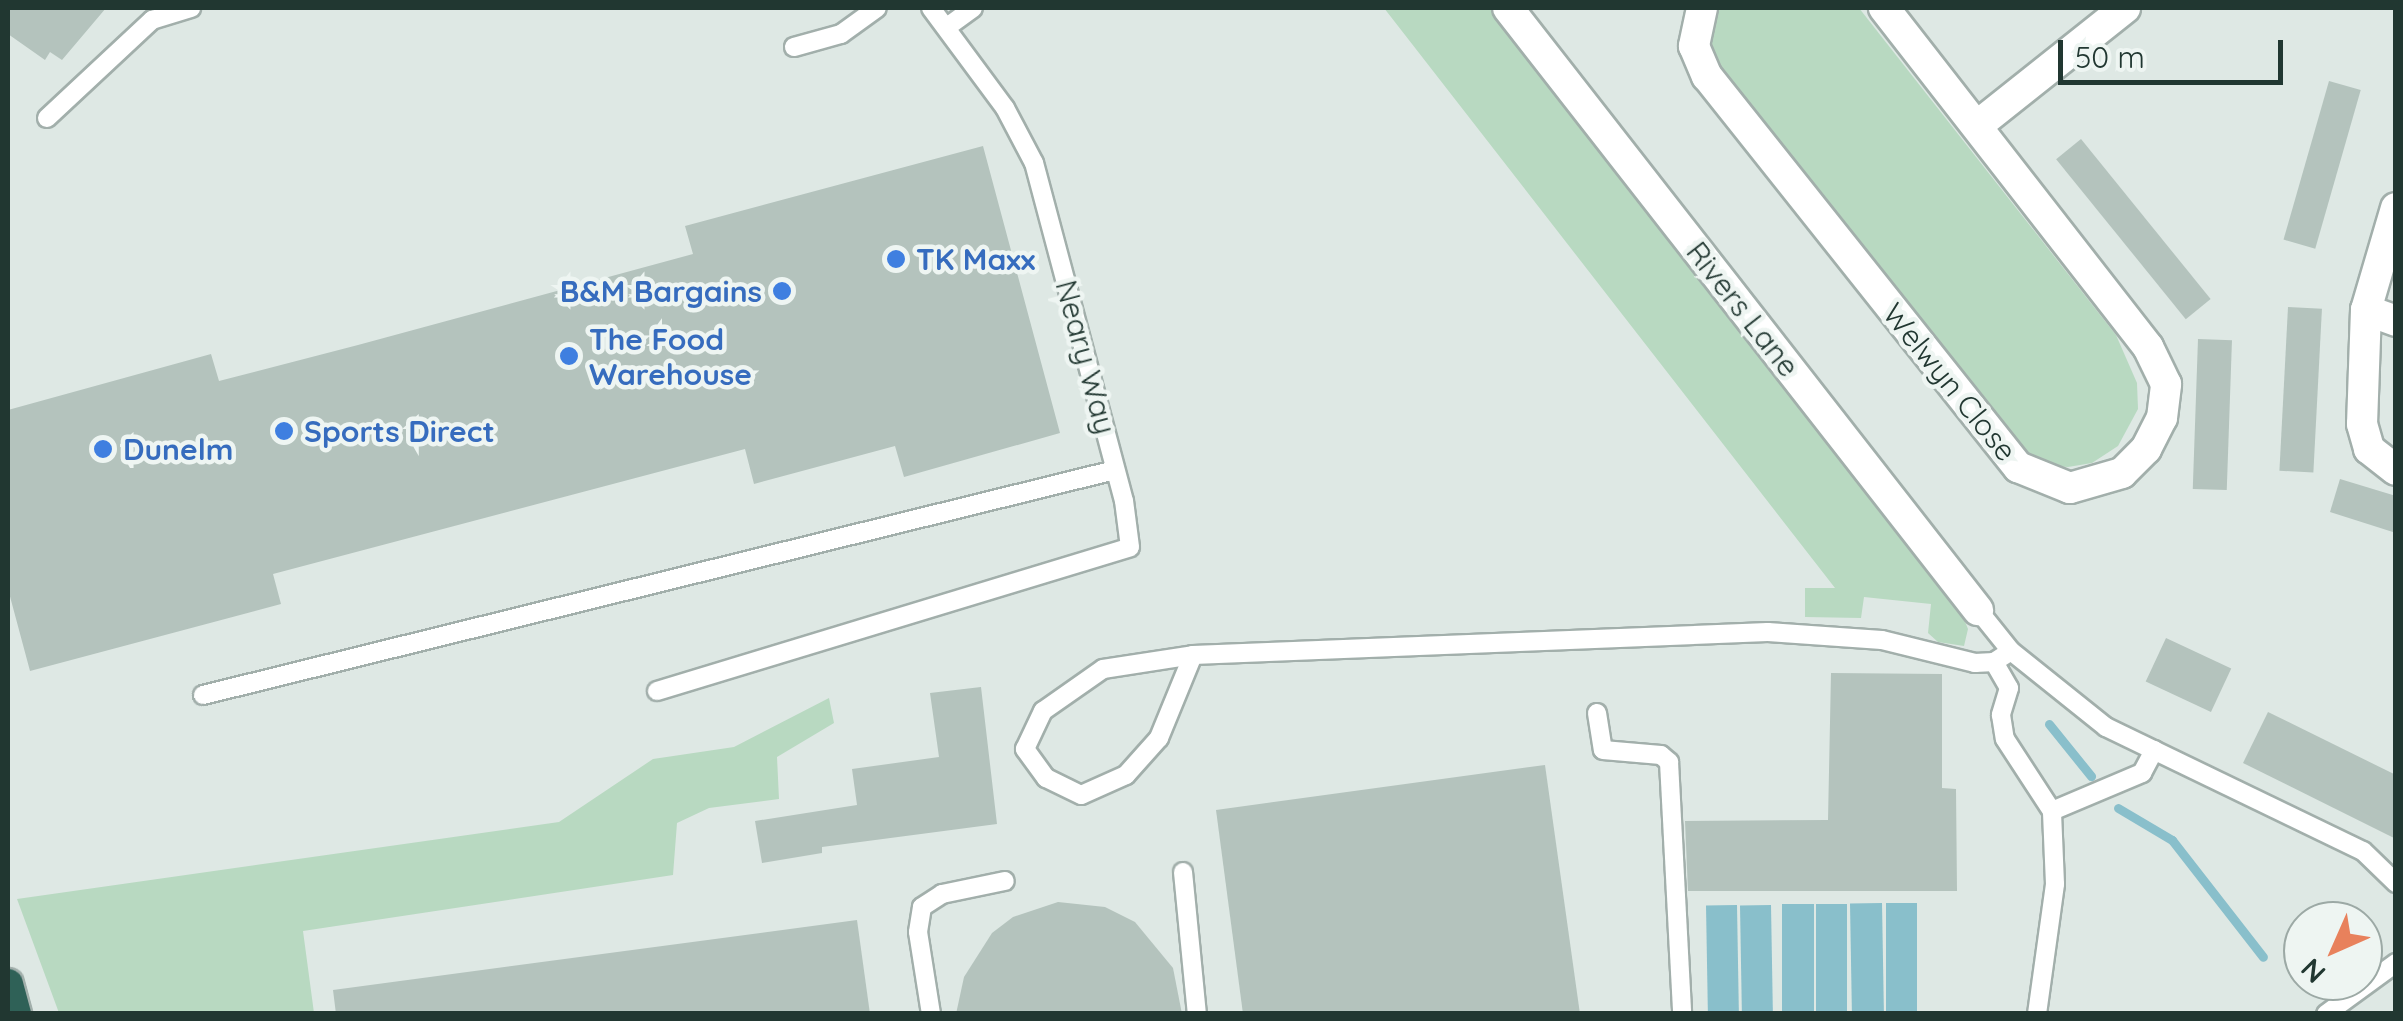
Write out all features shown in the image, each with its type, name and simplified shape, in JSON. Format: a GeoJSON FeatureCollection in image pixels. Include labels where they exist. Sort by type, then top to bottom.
{"type":"FeatureCollection","features":[{"type":"Feature","properties":{"kind":"highway"},"geometry":{"type":"LineString","coordinates":[[8,984],[16,1014]]}},
{"type":"Feature","properties":{"kind":"street","name":"Rivers Lane"},"geometry":{"type":"LineString","coordinates":[[1508,8],[1978,610]]}},
{"type":"Feature","properties":{"kind":"street","name":"Welwyn Close"},"geometry":{"type":"LineString","coordinates":[[1702,8],[1694,46],[1708,76],[2018,468],[2046,482],[2093,485],[2122,473],[2146,449],[2162,418],[2166,384],[2148,347],[1884,8]]}},
{"type":"Feature","properties":{"kind":"street"},"geometry":{"type":"LineString","coordinates":[[1978,124],[2126,8]]}},
{"type":"Feature","properties":{"kind":"street"},"geometry":{"type":"LineString","coordinates":[[2396,208],[2366,310],[2362,424],[2368,449],[2396,470]]}},
{"type":"Feature","properties":{"kind":"street"},"geometry":{"type":"LineString","coordinates":[[2366,310],[2396,321]]}},
{"type":"Feature","properties":{"kind":"lane"},"geometry":{"type":"LineString","coordinates":[[47,118],[148,14],[191,8]]}},
{"type":"Feature","properties":{"kind":"lane"},"geometry":{"type":"LineString","coordinates":[[794,46],[841,34],[877,8]]}},
{"type":"Feature","properties":{"kind":"lane","name":"Neary Way"},"geometry":{"type":"LineString","coordinates":[[657,691],[1130,548],[1124,500],[1034,163],[1006,108],[931,8]]}},
{"type":"Feature","properties":{"kind":"lane"},"geometry":{"type":"LineString","coordinates":[[947,27],[973,8]]}},
{"type":"Feature","properties":{"kind":"lane"},"geometry":{"type":"LineString","coordinates":[[203,695],[1116,470]]}},
{"type":"Feature","properties":{"kind":"lane"},"geometry":{"type":"LineString","coordinates":[[1978,610],[2011,650],[2106,727],[2363,851],[2396,883]]}},
{"type":"Feature","properties":{"kind":"lane"},"geometry":{"type":"LineString","coordinates":[[1193,655],[1159,738],[1126,775],[1081,796],[1046,778],[1025,750],[1044,711],[1103,670],[1193,655],[1768,632],[1882,640],[1994,662],[2011,650]]}},
{"type":"Feature","properties":{"kind":"lane"},"geometry":{"type":"LineString","coordinates":[[1994,662],[2009,688],[2001,715],[2005,738],[2052,811],[2055,884],[2037,1014]]}},
{"type":"Feature","properties":{"kind":"lane"},"geometry":{"type":"LineString","coordinates":[[1597,713],[1603,750],[1662,755],[1668,762],[1682,1014]]}},
{"type":"Feature","properties":{"kind":"lane"},"geometry":{"type":"LineString","coordinates":[[2052,811],[2142,774],[2154,750]]}},
{"type":"Feature","properties":{"kind":"lane"},"geometry":{"type":"LineString","coordinates":[[1182,872],[1197,1014]]}},
{"type":"Feature","properties":{"kind":"lane"},"geometry":{"type":"LineString","coordinates":[[931,1014],[918,932],[922,908],[942,894],[1005,881]]}},
{"type":"Feature","properties":{"kind":"lane"},"geometry":{"type":"LineString","coordinates":[[2326,1014],[2396,963]]}},
{"type":"Feature","properties":{"kind":"green space"},"geometry":{"type":"Polygon","coordinates":[[[1384,8],[1492,8],[1960,609],[1968,629],[1964,646],[1938,642],[1928,633],[1931,604],[1864,597],[1861,618],[1805,617],[1805,588],[1835,588],[1384,8]]]}},
{"type":"Feature","properties":{"kind":"green space"},"geometry":{"type":"Polygon","coordinates":[[[1717,8],[1859,8],[2116,335],[2137,383],[2138,409],[2118,446],[2092,463],[2068,467],[2041,465],[2017,444],[1717,61],[1708,43],[1717,8]]]}},
{"type":"Feature","properties":{"kind":"green space"},"geometry":{"type":"Polygon","coordinates":[[[829,698],[834,723],[777,757],[779,799],[709,808],[677,823],[673,875],[303,931],[314,1013],[59,1013],[17,899],[559,822],[653,759],[734,747],[829,698]]]}},
{"type":"Feature","properties":{"kind":"water"},"geometry":{"type":"Polygon","coordinates":[[[1882,903],[1884,1013],[1852,1014],[1850,904],[1882,903]]]}},
{"type":"Feature","properties":{"kind":"water"},"geometry":{"type":"Polygon","coordinates":[[[1886,903],[1917,903],[1917,1013],[1886,1013],[1886,903]]]}},
{"type":"Feature","properties":{"kind":"water"},"geometry":{"type":"Polygon","coordinates":[[[1782,904],[1814,904],[1814,1013],[1782,1013],[1782,904]]]}},
{"type":"Feature","properties":{"kind":"water"},"geometry":{"type":"Polygon","coordinates":[[[1816,904],[1847,904],[1847,1013],[1816,1013],[1816,904]]]}},
{"type":"Feature","properties":{"kind":"water"},"geometry":{"type":"Polygon","coordinates":[[[1737,905],[1739,1013],[1708,1014],[1706,906],[1737,905]]]}},
{"type":"Feature","properties":{"kind":"water"},"geometry":{"type":"Polygon","coordinates":[[[1771,905],[1773,1013],[1742,1014],[1740,906],[1771,905]]]}},
{"type":"Feature","properties":{"kind":"building"},"geometry":{"type":"Polygon","coordinates":[[[8,8],[106,8],[62,60],[50,52],[45,60],[8,34],[8,8]]]}},
{"type":"Feature","properties":{"kind":"building"},"geometry":{"type":"Polygon","coordinates":[[[2329,81],[2361,90],[2315,249],[2284,240],[2329,81]]]}},
{"type":"Feature","properties":{"kind":"building"},"geometry":{"type":"Polygon","coordinates":[[[2081,139],[2211,299],[2186,319],[2056,159],[2081,139]]]}},
{"type":"Feature","properties":{"kind":"building"},"geometry":{"type":"Polygon","coordinates":[[[983,146],[1060,433],[904,477],[895,446],[754,484],[745,449],[273,574],[281,604],[30,671],[8,589],[8,410],[211,354],[219,381],[358,345],[693,254],[685,226],[983,146]]]}},
{"type":"Feature","properties":{"kind":"building"},"geometry":{"type":"Polygon","coordinates":[[[2288,307],[2322,309],[2313,473],[2279,471],[2288,307]]]}},
{"type":"Feature","properties":{"kind":"building"},"geometry":{"type":"Polygon","coordinates":[[[2198,339],[2232,340],[2227,490],[2193,489],[2198,339]]]}},
{"type":"Feature","properties":{"kind":"building"},"geometry":{"type":"Polygon","coordinates":[[[2340,479],[2396,496],[2396,533],[2330,512],[2340,479]]]}},
{"type":"Feature","properties":{"kind":"building"},"geometry":{"type":"Polygon","coordinates":[[[2166,638],[2231,668],[2211,712],[2146,682],[2166,638]]]}},
{"type":"Feature","properties":{"kind":"building"},"geometry":{"type":"Polygon","coordinates":[[[1831,673],[1942,674],[1942,788],[1956,789],[1957,891],[1688,891],[1685,821],[1828,820],[1831,673]]]}},
{"type":"Feature","properties":{"kind":"building"},"geometry":{"type":"Polygon","coordinates":[[[981,687],[997,824],[822,847],[822,853],[762,863],[755,821],[857,805],[852,769],[939,757],[930,693],[981,687]]]}},
{"type":"Feature","properties":{"kind":"building"},"geometry":{"type":"Polygon","coordinates":[[[2268,712],[2396,775],[2396,839],[2243,763],[2268,712]]]}},
{"type":"Feature","properties":{"kind":"building"},"geometry":{"type":"Polygon","coordinates":[[[1545,765],[1580,1014],[1243,1014],[1216,810],[1545,765]]]}},
{"type":"Feature","properties":{"kind":"building"},"geometry":{"type":"Polygon","coordinates":[[[1058,902],[1105,907],[1135,922],[1173,968],[1182,1014],[956,1014],[964,977],[992,933],[1013,917],[1058,902]]]}},
{"type":"Feature","properties":{"kind":"building"},"geometry":{"type":"Polygon","coordinates":[[[857,920],[870,1014],[336,1014],[333,990],[857,920]]]}},
{"type":"Feature","properties":{"kind":"waterway"},"geometry":{"type":"LineString","coordinates":[[2049,724],[2091,776]]}},
{"type":"Feature","properties":{"kind":"waterway"},"geometry":{"type":"LineString","coordinates":[[2118,808],[2172,840],[2263,957]]}},
{"type":"Feature","properties":{"kind":"place","name":"TK Maxx"},"geometry":{"type":"Point","coordinates":[896,259]}},
{"type":"Feature","properties":{"kind":"place","name":"B&M Bargains"},"geometry":{"type":"Point","coordinates":[782,291]}},
{"type":"Feature","properties":{"kind":"place","name":"The Food Warehouse"},"geometry":{"type":"Point","coordinates":[569,356]}},
{"type":"Feature","properties":{"kind":"place","name":"Sports Direct"},"geometry":{"type":"Point","coordinates":[284,431]}},
{"type":"Feature","properties":{"kind":"place","name":"Dunelm"},"geometry":{"type":"Point","coordinates":[103,449]}}]}
